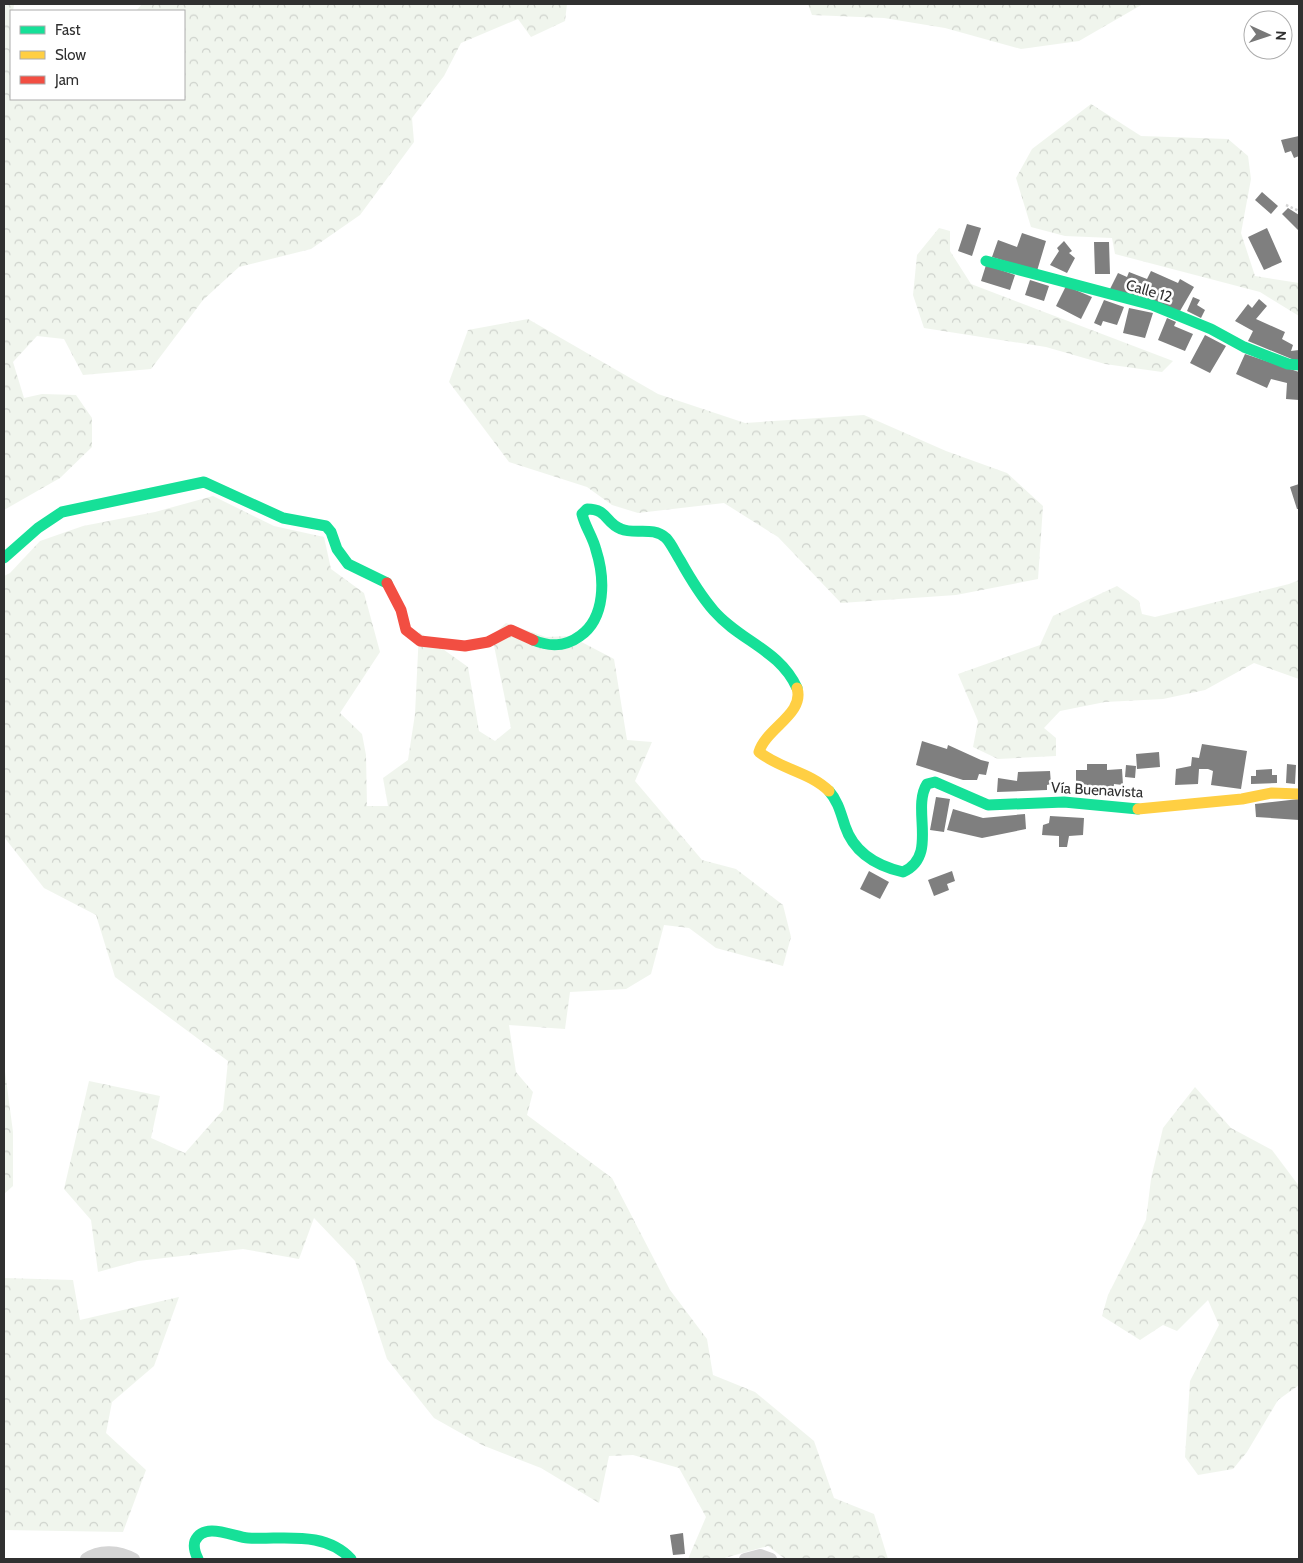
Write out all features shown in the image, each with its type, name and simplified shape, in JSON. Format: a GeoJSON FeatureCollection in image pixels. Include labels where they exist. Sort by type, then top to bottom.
{"type":"FeatureCollection","features":[{"type":"Feature","properties":{"kind":"street","name":"Calle 12"},"geometry":{"type":"LineString","coordinates":[[986,261],[1152,305],[1211,329],[1244,347],[1288,364],[1299,365]]}},
{"type":"Feature","properties":{"kind":"street","name":"Vía Buenavista"},"geometry":{"type":"LineString","coordinates":[[4,558],[38,528],[62,512],[164,492],[204,482],[283,518],[326,526],[331,532],[337,549],[348,564],[374,579],[386,582],[401,610],[406,630],[420,641],[464,646],[488,642],[511,630],[547,645],[568,644],[583,636],[596,621],[602,596],[598,555],[584,525],[582,514],[587,509],[595,508],[604,512],[617,528],[632,531],[645,529],[658,532],[666,538],[706,602],[736,632],[774,655],[786,669],[798,691],[798,702],[786,717],[766,735],[760,743],[759,752],[766,759],[805,776],[831,794],[853,842],[872,862],[896,872],[904,873],[915,867],[922,847],[922,792],[927,784],[935,782],[988,805],[1064,802],[1133,810],[1242,799],[1272,793],[1299,794]]}},
{"type":"Feature","properties":{"kind":"street"},"geometry":{"type":"LineString","coordinates":[[198,1559],[193,1553],[193,1546],[198,1536],[209,1530],[250,1538],[290,1536],[310,1538],[334,1546],[351,1559]]}},
{"type":"Feature","properties":{"kind":"street"},"geometry":{"type":"LineString","coordinates":[[86,1559],[106,1552],[126,1555],[134,1559]]}},
{"type":"Feature","properties":{"kind":"street"},"geometry":{"type":"LineString","coordinates":[[745,1559],[760,1555],[771,1559]]}},
{"type":"Feature","properties":{"kind":"path"},"geometry":{"type":"LineString","coordinates":[[1286,205],[1299,211]]}},
{"type":"Feature","properties":{"kind":"green space"},"geometry":{"type":"Polygon","coordinates":[[[4,4],[14,5],[13,10],[10,10],[10,100],[185,100],[185,10],[137,10],[142,4],[567,4],[565,21],[531,37],[518,19],[461,43],[444,76],[412,118],[414,142],[360,215],[311,249],[239,267],[203,300],[151,369],[83,375],[64,339],[37,336],[13,362],[24,398],[42,394],[76,395],[92,418],[92,447],[60,478],[4,510],[4,4]]]}},
{"type":"Feature","properties":{"kind":"green space"},"geometry":{"type":"Polygon","coordinates":[[[808,4],[1143,4],[1079,41],[1021,49],[945,28],[884,18],[812,15],[808,4]]]}},
{"type":"Feature","properties":{"kind":"green space"},"geometry":{"type":"Polygon","coordinates":[[[1091,104],[1141,136],[1228,139],[1248,156],[1251,179],[1241,233],[1255,276],[1299,283],[1299,316],[1260,292],[1115,254],[1112,238],[1065,236],[1031,227],[1016,178],[1032,149],[1091,104]]]}},
{"type":"Feature","properties":{"kind":"green space"},"geometry":{"type":"Polygon","coordinates":[[[939,228],[950,231],[950,251],[971,284],[1173,361],[1162,372],[1105,364],[1046,347],[924,328],[913,295],[917,255],[939,228]]]}},
{"type":"Feature","properties":{"kind":"green space"},"geometry":{"type":"Polygon","coordinates":[[[528,319],[658,394],[745,423],[864,415],[946,451],[1007,473],[1043,506],[1038,579],[956,595],[841,603],[778,537],[724,503],[638,513],[612,505],[587,487],[509,462],[449,382],[468,330],[528,319]]]}},
{"type":"Feature","properties":{"kind":"green space"},"geometry":{"type":"Polygon","coordinates":[[[213,496],[274,526],[324,537],[331,569],[364,593],[380,652],[340,713],[362,734],[366,755],[367,806],[388,806],[383,778],[408,760],[415,714],[419,632],[468,667],[479,731],[495,741],[511,728],[492,636],[506,623],[546,637],[570,636],[614,659],[627,740],[652,742],[635,781],[702,860],[736,869],[783,905],[791,937],[783,966],[716,948],[689,928],[664,925],[651,974],[626,989],[570,992],[565,1029],[509,1025],[516,1072],[533,1092],[527,1115],[612,1178],[670,1290],[707,1339],[713,1375],[755,1392],[814,1441],[834,1498],[874,1514],[888,1559],[785,1559],[768,1546],[721,1559],[688,1559],[706,1517],[679,1468],[633,1455],[609,1456],[599,1503],[541,1468],[482,1445],[434,1418],[387,1359],[355,1261],[314,1218],[299,1259],[243,1249],[138,1261],[98,1272],[91,1220],[64,1189],[89,1081],[160,1096],[151,1138],[185,1153],[223,1110],[228,1061],[115,977],[96,915],[44,888],[4,837],[4,576],[10,573],[40,541],[83,526],[155,512],[213,496]]]}},
{"type":"Feature","properties":{"kind":"green space"},"geometry":{"type":"Polygon","coordinates":[[[1299,580],[1299,679],[1254,663],[1205,690],[1163,699],[1105,702],[1060,711],[1044,728],[1056,738],[1056,756],[998,759],[973,747],[978,721],[958,674],[1040,645],[1053,616],[1117,586],[1139,601],[1142,614],[1155,617],[1299,580]]]}},
{"type":"Feature","properties":{"kind":"green space"},"geometry":{"type":"Polygon","coordinates":[[[4,1064],[13,1132],[13,1186],[4,1194],[4,1064]]]}},
{"type":"Feature","properties":{"kind":"green space"},"geometry":{"type":"Polygon","coordinates":[[[1195,1087],[1231,1128],[1272,1150],[1299,1186],[1299,1385],[1278,1400],[1247,1452],[1233,1469],[1198,1475],[1185,1457],[1190,1381],[1219,1325],[1208,1300],[1177,1331],[1163,1325],[1140,1340],[1102,1316],[1108,1295],[1146,1220],[1151,1179],[1163,1128],[1195,1087]]]}},
{"type":"Feature","properties":{"kind":"green space"},"geometry":{"type":"Polygon","coordinates":[[[4,1278],[73,1280],[80,1320],[179,1297],[154,1366],[112,1402],[106,1433],[146,1470],[123,1532],[4,1530],[4,1278]]]}},
{"type":"Feature","properties":{"kind":"building"},"geometry":{"type":"Polygon","coordinates":[[[1299,136],[1299,156],[1294,158],[1291,151],[1285,153],[1281,140],[1299,136]]]}},
{"type":"Feature","properties":{"kind":"building"},"geometry":{"type":"Polygon","coordinates":[[[1262,192],[1278,206],[1271,214],[1255,200],[1262,192]]]}},
{"type":"Feature","properties":{"kind":"building"},"geometry":{"type":"Polygon","coordinates":[[[1288,208],[1299,215],[1299,231],[1282,214],[1288,208]]]}},
{"type":"Feature","properties":{"kind":"building"},"geometry":{"type":"Polygon","coordinates":[[[967,224],[981,228],[972,256],[958,251],[967,224]]]}},
{"type":"Feature","properties":{"kind":"building"},"geometry":{"type":"Polygon","coordinates":[[[1267,228],[1282,262],[1264,270],[1248,237],[1267,228]]]}},
{"type":"Feature","properties":{"kind":"building"},"geometry":{"type":"Polygon","coordinates":[[[1022,233],[1046,241],[1037,271],[992,257],[998,240],[1017,247],[1022,233]]]}},
{"type":"Feature","properties":{"kind":"building"},"geometry":{"type":"Polygon","coordinates":[[[1064,241],[1072,251],[1069,253],[1075,258],[1067,273],[1050,265],[1059,251],[1057,248],[1064,241]]]}},
{"type":"Feature","properties":{"kind":"building"},"geometry":{"type":"Polygon","coordinates":[[[1094,242],[1109,242],[1110,274],[1095,274],[1094,242]]]}},
{"type":"Feature","properties":{"kind":"building"},"geometry":{"type":"Polygon","coordinates":[[[986,265],[1015,275],[1010,290],[981,281],[986,265]]]}},
{"type":"Feature","properties":{"kind":"building"},"geometry":{"type":"Polygon","coordinates":[[[1151,271],[1178,283],[1180,279],[1194,287],[1180,311],[1110,289],[1118,273],[1127,277],[1129,272],[1147,279],[1151,271]]]}},
{"type":"Feature","properties":{"kind":"building"},"geometry":{"type":"Polygon","coordinates":[[[1030,280],[1049,286],[1044,301],[1025,295],[1030,280]]]}},
{"type":"Feature","properties":{"kind":"building"},"geometry":{"type":"Polygon","coordinates":[[[1066,286],[1092,297],[1081,319],[1056,306],[1066,286]]]}},
{"type":"Feature","properties":{"kind":"building"},"geometry":{"type":"Polygon","coordinates":[[[1193,297],[1200,300],[1197,305],[1205,310],[1201,318],[1187,311],[1193,297]]]}},
{"type":"Feature","properties":{"kind":"building"},"geometry":{"type":"Polygon","coordinates":[[[1259,299],[1267,306],[1256,319],[1285,332],[1282,339],[1293,345],[1291,351],[1299,350],[1299,362],[1248,341],[1253,331],[1235,321],[1248,304],[1252,308],[1259,299]]]}},
{"type":"Feature","properties":{"kind":"building"},"geometry":{"type":"Polygon","coordinates":[[[1104,300],[1124,307],[1117,325],[1103,321],[1101,326],[1094,323],[1104,300]]]}},
{"type":"Feature","properties":{"kind":"building"},"geometry":{"type":"Polygon","coordinates":[[[1129,308],[1153,313],[1145,338],[1123,333],[1129,308]]]}},
{"type":"Feature","properties":{"kind":"building"},"geometry":{"type":"Polygon","coordinates":[[[1167,318],[1176,322],[1174,326],[1193,334],[1185,351],[1158,340],[1167,318]]]}},
{"type":"Feature","properties":{"kind":"building"},"geometry":{"type":"Polygon","coordinates":[[[1205,335],[1226,346],[1210,373],[1190,363],[1205,335]]]}},
{"type":"Feature","properties":{"kind":"building"},"geometry":{"type":"Polygon","coordinates":[[[1245,354],[1299,372],[1299,400],[1286,399],[1287,383],[1271,379],[1267,388],[1236,374],[1245,354]]]}},
{"type":"Feature","properties":{"kind":"building"},"geometry":{"type":"Polygon","coordinates":[[[1299,484],[1299,509],[1297,509],[1290,487],[1299,484]]]}},
{"type":"Feature","properties":{"kind":"building"},"geometry":{"type":"Polygon","coordinates":[[[922,741],[947,749],[948,745],[989,762],[986,775],[979,774],[977,780],[963,780],[916,765],[922,741]]]}},
{"type":"Feature","properties":{"kind":"building"},"geometry":{"type":"Polygon","coordinates":[[[1202,744],[1247,751],[1241,789],[1211,785],[1213,771],[1208,769],[1199,769],[1198,784],[1175,785],[1176,769],[1191,766],[1192,757],[1199,758],[1202,744]]]}},
{"type":"Feature","properties":{"kind":"building"},"geometry":{"type":"Polygon","coordinates":[[[1159,752],[1160,767],[1137,769],[1136,754],[1159,752]]]}},
{"type":"Feature","properties":{"kind":"building"},"geometry":{"type":"Polygon","coordinates":[[[1087,764],[1107,764],[1107,770],[1122,769],[1123,785],[1114,784],[1113,793],[1084,791],[1084,788],[1076,787],[1076,770],[1087,770],[1087,764]]]}},
{"type":"Feature","properties":{"kind":"building"},"geometry":{"type":"Polygon","coordinates":[[[1287,764],[1296,765],[1295,784],[1286,783],[1287,764]]]}},
{"type":"Feature","properties":{"kind":"building"},"geometry":{"type":"Polygon","coordinates":[[[1126,765],[1136,766],[1135,778],[1125,777],[1126,765]]]}},
{"type":"Feature","properties":{"kind":"building"},"geometry":{"type":"Polygon","coordinates":[[[1272,769],[1272,775],[1277,775],[1277,783],[1251,784],[1251,776],[1256,776],[1256,770],[1272,769]]]}},
{"type":"Feature","properties":{"kind":"building"},"geometry":{"type":"Polygon","coordinates":[[[1050,771],[1051,784],[1047,785],[1047,790],[997,792],[998,778],[1017,781],[1018,772],[1050,771]]]}},
{"type":"Feature","properties":{"kind":"building"},"geometry":{"type":"Polygon","coordinates":[[[936,797],[950,799],[944,832],[930,830],[936,797]]]}},
{"type":"Feature","properties":{"kind":"building"},"geometry":{"type":"Polygon","coordinates":[[[1299,799],[1299,820],[1256,817],[1255,804],[1299,799]]]}},
{"type":"Feature","properties":{"kind":"building"},"geometry":{"type":"Polygon","coordinates":[[[953,809],[983,818],[1025,814],[1026,829],[982,838],[947,830],[953,809]]]}},
{"type":"Feature","properties":{"kind":"building"},"geometry":{"type":"Polygon","coordinates":[[[1050,816],[1084,818],[1083,835],[1069,836],[1067,847],[1059,847],[1059,836],[1042,835],[1043,825],[1049,823],[1050,816]]]}},
{"type":"Feature","properties":{"kind":"building"},"geometry":{"type":"Polygon","coordinates":[[[869,871],[889,882],[880,899],[860,889],[869,871]]]}},
{"type":"Feature","properties":{"kind":"building"},"geometry":{"type":"Polygon","coordinates":[[[952,871],[955,881],[947,884],[949,890],[934,896],[928,880],[952,871]]]}},
{"type":"Feature","properties":{"kind":"building"},"geometry":{"type":"Polygon","coordinates":[[[683,1533],[685,1554],[673,1555],[670,1535],[683,1533]]]}},
{"type":"Feature","properties":{"kind":"traffic: fast"},"geometry":{"type":"LineString","coordinates":[[986,261],[1152,305],[1211,329],[1244,347],[1288,364],[1299,365]]}},
{"type":"Feature","properties":{"kind":"traffic: fast"},"geometry":{"type":"LineString","coordinates":[[4,558],[38,528],[62,512],[204,482],[283,518],[326,526],[331,532],[337,549],[348,564],[387,583]]}},
{"type":"Feature","properties":{"kind":"traffic: fast"},"geometry":{"type":"LineString","coordinates":[[533,640],[551,645],[569,642],[580,636],[595,619],[601,597],[601,573],[595,545],[582,514],[587,509],[594,510],[599,511],[616,526],[626,531],[650,531],[661,534],[666,538],[696,587],[714,611],[724,621],[781,664],[797,688]]}},
{"type":"Feature","properties":{"kind":"traffic: fast"},"geometry":{"type":"LineString","coordinates":[[829,791],[837,803],[849,835],[860,851],[884,866],[903,872],[914,865],[920,855],[923,794],[927,784],[935,782],[988,805],[1064,802],[1138,809]]}},
{"type":"Feature","properties":{"kind":"traffic: fast"},"geometry":{"type":"LineString","coordinates":[[198,1559],[194,1546],[195,1541],[199,1535],[212,1531],[248,1538],[302,1538],[316,1540],[340,1550],[351,1559]]}},
{"type":"Feature","properties":{"kind":"traffic: slow"},"geometry":{"type":"LineString","coordinates":[[797,688],[798,697],[795,706],[763,743],[759,752],[776,763],[813,779],[829,791]]}},
{"type":"Feature","properties":{"kind":"traffic: slow"},"geometry":{"type":"LineString","coordinates":[[1138,809],[1242,799],[1272,793],[1299,794]]}},
{"type":"Feature","properties":{"kind":"traffic: jam"},"geometry":{"type":"LineString","coordinates":[[387,583],[401,610],[406,630],[420,641],[465,646],[488,642],[511,630],[533,640]]}}]}
